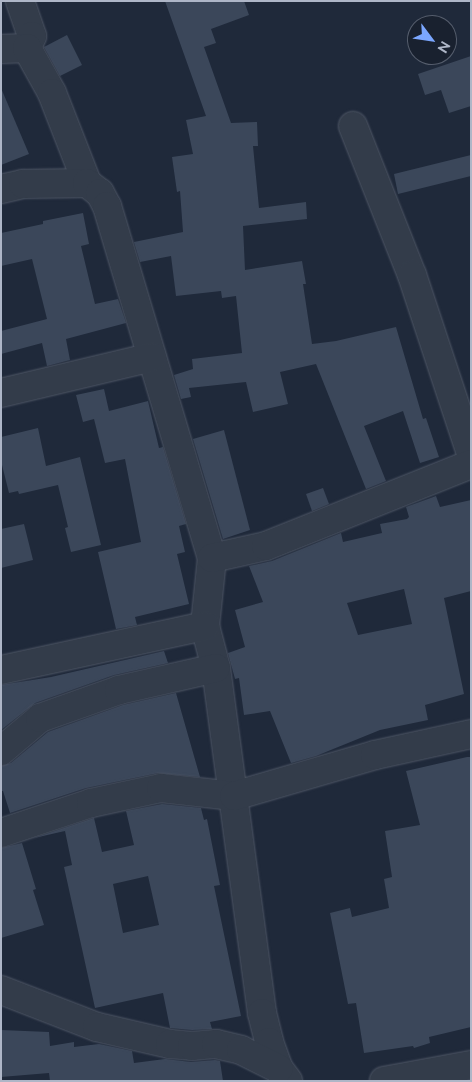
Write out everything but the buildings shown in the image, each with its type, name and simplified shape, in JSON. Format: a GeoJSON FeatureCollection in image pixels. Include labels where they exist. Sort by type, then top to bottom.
{"type":"FeatureCollection","features":[{"type":"Feature","properties":{"kind":"street"},"geometry":{"type":"LineString","coordinates":[[20,1],[32,36],[14,49],[52,93],[87,183],[100,193],[106,206],[212,558],[205,626],[216,668],[220,710],[234,796],[251,944],[262,1013],[269,1042],[283,1075]]}},
{"type":"Feature","properties":{"kind":"street"},"geometry":{"type":"LineString","coordinates":[[353,126],[412,275],[471,453]]}},
{"type":"Feature","properties":{"kind":"street"},"geometry":{"type":"LineString","coordinates":[[1,189],[24,184],[87,183]]}},
{"type":"Feature","properties":{"kind":"street"},"geometry":{"type":"LineString","coordinates":[[1,393],[152,357]]}},
{"type":"Feature","properties":{"kind":"street"},"geometry":{"type":"LineString","coordinates":[[212,558],[266,546],[471,464]]}},
{"type":"Feature","properties":{"kind":"street"},"geometry":{"type":"LineString","coordinates":[[1,670],[205,626]]}},
{"type":"Feature","properties":{"kind":"street"},"geometry":{"type":"LineString","coordinates":[[1,751],[40,718],[119,690],[216,668]]}},
{"type":"Feature","properties":{"kind":"street"},"geometry":{"type":"LineString","coordinates":[[1,833],[91,803],[161,788],[234,796],[375,755],[471,734]]}},
{"type":"Feature","properties":{"kind":"street"},"geometry":{"type":"LineString","coordinates":[[1,990],[97,1027],[170,1044],[192,1046],[216,1044],[241,1050],[283,1075]]}},
{"type":"Feature","properties":{"kind":"street"},"geometry":{"type":"LineString","coordinates":[[384,1081],[454,1072]]}}]}
